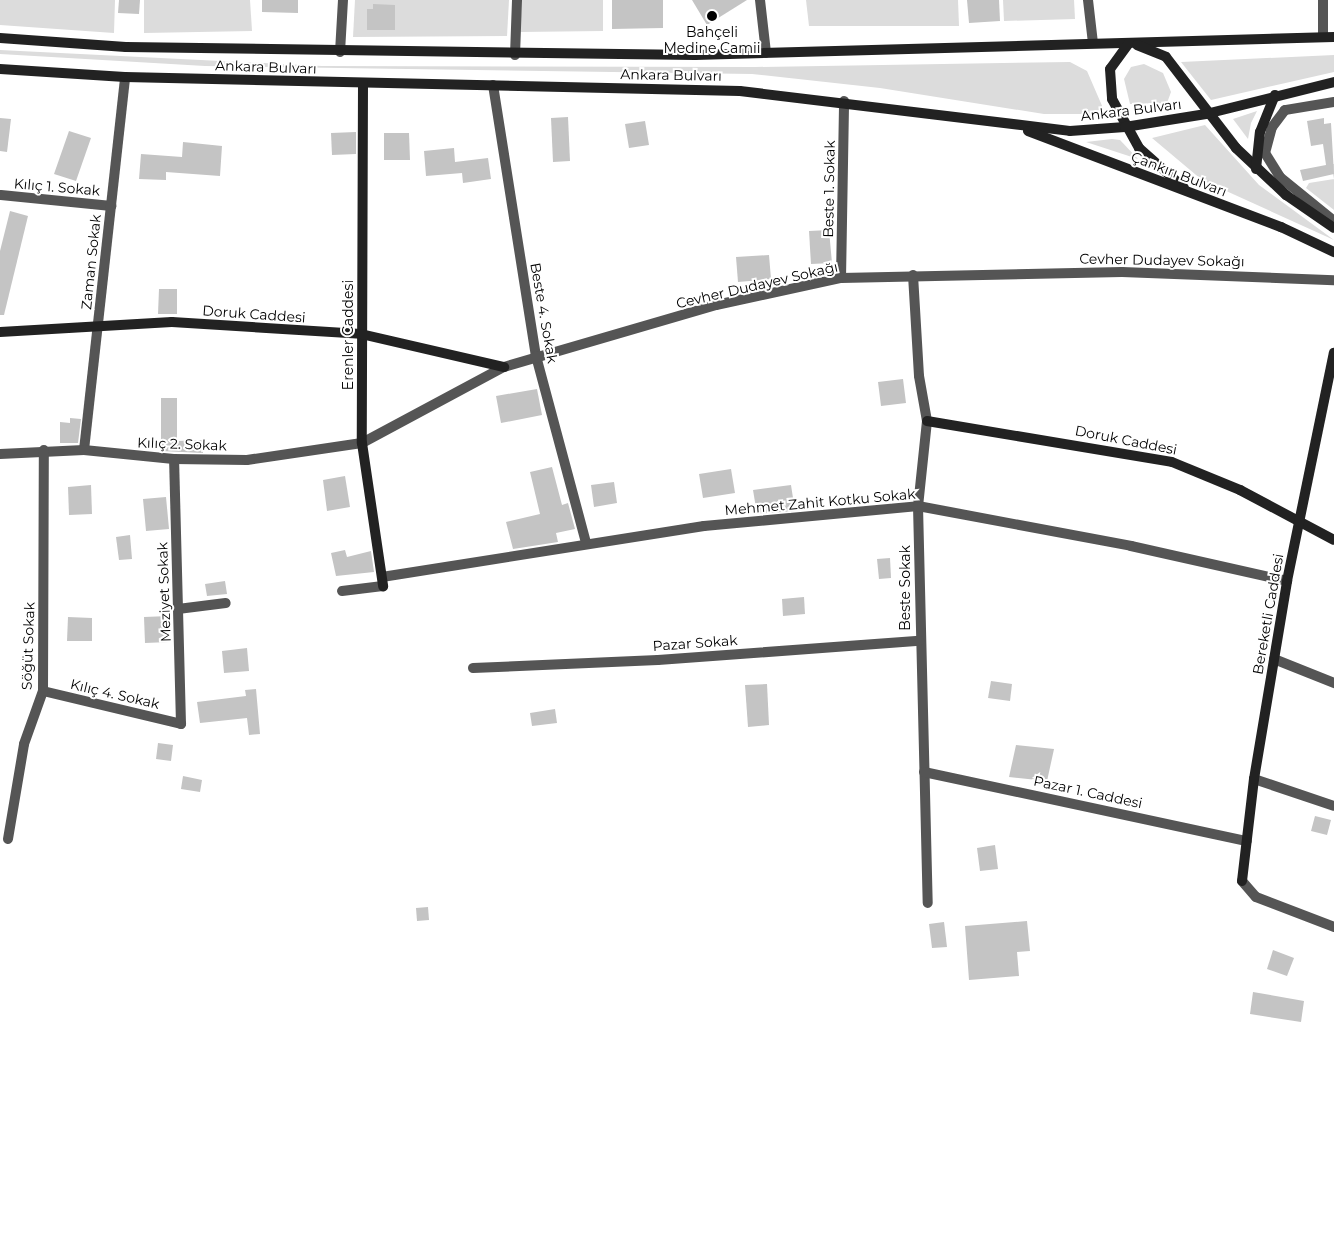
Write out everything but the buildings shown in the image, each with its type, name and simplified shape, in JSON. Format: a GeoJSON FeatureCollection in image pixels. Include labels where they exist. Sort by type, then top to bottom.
{"type":"FeatureCollection","features":[{"type":"Feature","properties":{"kind":"main road","name":"Ankara Bulvarı"},"geometry":{"type":"LineString","coordinates":[[0,38],[126,47],[515,55],[766,53],[1329,37]]}},
{"type":"Feature","properties":{"kind":"main road"},"geometry":{"type":"LineString","coordinates":[[1190,193],[1148,156],[1125,127],[1112,99],[1108,77],[1114,59],[1129,43],[1166,57],[1190,85],[1206,114],[1256,169],[1334,228]]}},
{"type":"Feature","properties":{"kind":"main road","name":"Ankara Bulvarı"},"geometry":{"type":"LineString","coordinates":[[0,69],[125,77],[740,90],[844,101],[1013,125],[1070,130],[1125,127],[1206,114],[1275,95],[1334,82]]}},
{"type":"Feature","properties":{"kind":"main road","name":"Erenler Caddesi"},"geometry":{"type":"LineString","coordinates":[[363,83],[362,443],[383,581]]}},
{"type":"Feature","properties":{"kind":"main road"},"geometry":{"type":"LineString","coordinates":[[1256,169],[1260,132],[1275,95]]}},
{"type":"Feature","properties":{"kind":"main road","name":"Çankırı Bulvarı"},"geometry":{"type":"LineString","coordinates":[[1013,125],[1190,193],[1334,252]]}},
{"type":"Feature","properties":{"kind":"main road","name":"Doruk Caddesi"},"geometry":{"type":"LineString","coordinates":[[0,332],[172,322],[361,334],[504,367]]}},
{"type":"Feature","properties":{"kind":"main road","name":"Bereketli Caddesi"},"geometry":{"type":"LineString","coordinates":[[1242,881],[1254,779],[1287,581],[1334,353]]}},
{"type":"Feature","properties":{"kind":"main road","name":"Doruk Caddesi"},"geometry":{"type":"LineString","coordinates":[[927,421],[1172,462],[1240,490],[1334,540]]}},
{"type":"Feature","properties":{"kind":"street"},"geometry":{"type":"LineString","coordinates":[[340,52],[343,0]]}},
{"type":"Feature","properties":{"kind":"street"},"geometry":{"type":"LineString","coordinates":[[515,55],[517,0]]}},
{"type":"Feature","properties":{"kind":"street"},"geometry":{"type":"LineString","coordinates":[[760,0],[766,53]]}},
{"type":"Feature","properties":{"kind":"street"},"geometry":{"type":"LineString","coordinates":[[1088,0],[1093,43]]}},
{"type":"Feature","properties":{"kind":"street"},"geometry":{"type":"LineString","coordinates":[[1323,0],[1329,37]]}},
{"type":"Feature","properties":{"kind":"street","name":"Zaman Sokak"},"geometry":{"type":"LineString","coordinates":[[84,450],[125,77]]}},
{"type":"Feature","properties":{"kind":"street","name":"Beste 4. Sokak"},"geometry":{"type":"LineString","coordinates":[[492,85],[536,356],[586,542]]}},
{"type":"Feature","properties":{"kind":"street","name":"Beste 1. Sokak"},"geometry":{"type":"LineString","coordinates":[[841,278],[844,101]]}},
{"type":"Feature","properties":{"kind":"street"},"geometry":{"type":"LineString","coordinates":[[1334,102],[1285,110],[1272,127],[1265,153],[1280,177],[1334,221]]}},
{"type":"Feature","properties":{"kind":"street","name":"Kılıç 1. Sokak"},"geometry":{"type":"LineString","coordinates":[[1,195],[111,206]]}},
{"type":"Feature","properties":{"kind":"street","name":"Cevher Dudayev Sokağı"},"geometry":{"type":"LineString","coordinates":[[362,443],[504,367],[536,356],[716,305],[841,278],[1122,272],[1334,280]]}},
{"type":"Feature","properties":{"kind":"street","name":"Beste Sokak"},"geometry":{"type":"LineString","coordinates":[[912,275],[919,376],[927,421],[918,506],[919,641],[928,903]]}},
{"type":"Feature","properties":{"kind":"street","name":"Kılıç 2. Sokak"},"geometry":{"type":"LineString","coordinates":[[0,454],[44,450],[84,450],[174,459],[247,460],[362,443]]}},
{"type":"Feature","properties":{"kind":"street","name":"Söğüt Sokak"},"geometry":{"type":"LineString","coordinates":[[8,839],[24,744],[43,691],[44,450]]}},
{"type":"Feature","properties":{"kind":"street","name":"Meziyet Sokak"},"geometry":{"type":"LineString","coordinates":[[174,459],[181,724]]}},
{"type":"Feature","properties":{"kind":"street","name":"Mehmet Zahit Kotku Sokak"},"geometry":{"type":"LineString","coordinates":[[342,591],[383,581],[586,542],[801,514],[918,506],[1131,546],[1287,581]]}},
{"type":"Feature","properties":{"kind":"street"},"geometry":{"type":"LineString","coordinates":[[178,608],[226,603]]}},
{"type":"Feature","properties":{"kind":"street","name":"Pazar Sokak"},"geometry":{"type":"LineString","coordinates":[[474,668],[658,660],[919,641]]}},
{"type":"Feature","properties":{"kind":"street"},"geometry":{"type":"LineString","coordinates":[[1274,659],[1334,683]]}},
{"type":"Feature","properties":{"kind":"street","name":"Kılıç 4. Sokak"},"geometry":{"type":"LineString","coordinates":[[43,691],[181,724]]}},
{"type":"Feature","properties":{"kind":"street","name":"Pazar 1. Caddesi"},"geometry":{"type":"LineString","coordinates":[[924,772],[1246,841]]}},
{"type":"Feature","properties":{"kind":"street"},"geometry":{"type":"LineString","coordinates":[[1254,779],[1334,806]]}},
{"type":"Feature","properties":{"kind":"street"},"geometry":{"type":"LineString","coordinates":[[1242,881],[1256,897],[1334,927]]}},
{"type":"Feature","properties":{"kind":"shaded area"},"geometry":{"type":"Polygon","coordinates":[[[0,0],[115,0],[114,33],[0,25],[0,0]]]}},
{"type":"Feature","properties":{"kind":"shaded area"},"geometry":{"type":"Polygon","coordinates":[[[144,0],[250,0],[252,31],[144,33],[144,0]]]}},
{"type":"Feature","properties":{"kind":"shaded area"},"geometry":{"type":"Polygon","coordinates":[[[355,0],[509,0],[507,36],[353,37],[355,0]]]}},
{"type":"Feature","properties":{"kind":"shaded area"},"geometry":{"type":"Polygon","coordinates":[[[522,0],[603,0],[603,31],[520,32],[522,0]]]}},
{"type":"Feature","properties":{"kind":"shaded area"},"geometry":{"type":"Polygon","coordinates":[[[806,0],[958,0],[959,26],[809,26],[806,0]]]}},
{"type":"Feature","properties":{"kind":"shaded area"},"geometry":{"type":"Polygon","coordinates":[[[1003,0],[1074,0],[1075,19],[1004,21],[1003,0]]]}},
{"type":"Feature","properties":{"kind":"shaded area"},"geometry":{"type":"Polygon","coordinates":[[[0,50],[322,66],[755,67],[1070,62],[1087,71],[1103,108],[1091,114],[1044,114],[880,88],[752,74],[205,66],[0,54],[0,50]]]}},
{"type":"Feature","properties":{"kind":"shaded area"},"geometry":{"type":"Polygon","coordinates":[[[1334,55],[1334,72],[1211,100],[1181,62],[1334,55]]]}},
{"type":"Feature","properties":{"kind":"shaded area"},"geometry":{"type":"Polygon","coordinates":[[[1144,64],[1163,73],[1171,92],[1167,103],[1130,104],[1124,79],[1131,67],[1144,64]]]}},
{"type":"Feature","properties":{"kind":"shaded area"},"geometry":{"type":"Polygon","coordinates":[[[1257,111],[1251,123],[1248,139],[1233,119],[1257,111]]]}},
{"type":"Feature","properties":{"kind":"shaded area"},"geometry":{"type":"Polygon","coordinates":[[[1205,125],[1259,185],[1334,240],[1202,180],[1152,138],[1205,125]]]}},
{"type":"Feature","properties":{"kind":"shaded area"},"geometry":{"type":"Polygon","coordinates":[[[1120,140],[1138,159],[1086,142],[1120,140]]]}},
{"type":"Feature","properties":{"kind":"shaded area"},"geometry":{"type":"Polygon","coordinates":[[[1331,164],[1334,164],[1334,179],[1331,164]]]}},
{"type":"Feature","properties":{"kind":"shaded area"},"geometry":{"type":"Polygon","coordinates":[[[1334,179],[1334,210],[1306,188],[1309,183],[1334,179]]]}},
{"type":"Feature","properties":{"kind":"place","name":"Bahçeli Medine Camii"},"geometry":{"type":"Point","coordinates":[712,16]}}]}
